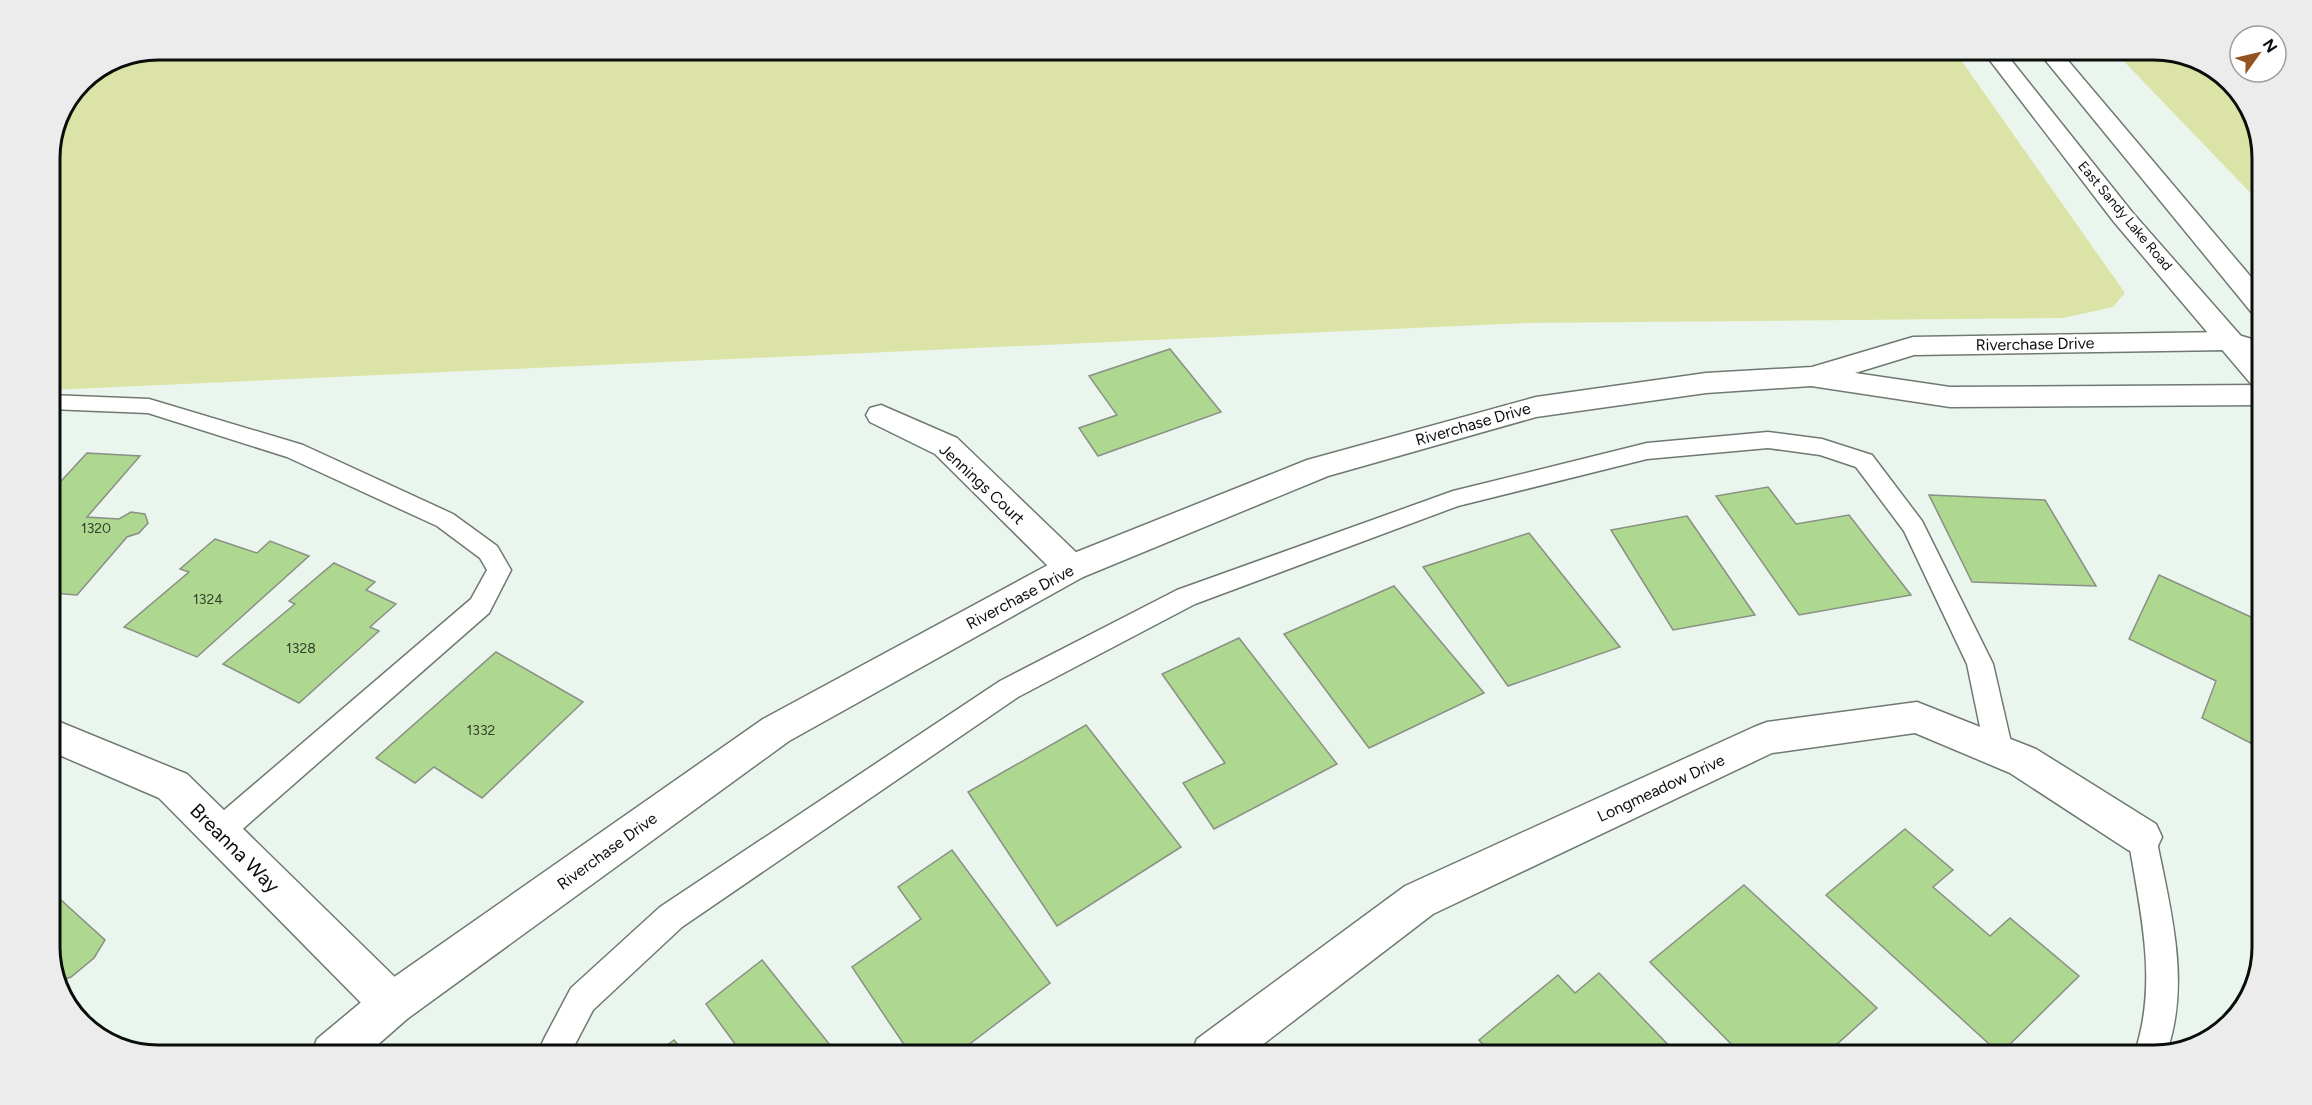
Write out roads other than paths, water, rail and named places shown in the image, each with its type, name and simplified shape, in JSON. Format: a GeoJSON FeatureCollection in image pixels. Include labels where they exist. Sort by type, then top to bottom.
{"type":"FeatureCollection","features":[{"type":"Feature","properties":{"kind":"street","name":"East Sandy Lake Road"},"geometry":{"type":"LineString","coordinates":[[2000,60],[2049,124],[2252,367]]}},
{"type":"Feature","properties":{"kind":"street"},"geometry":{"type":"LineString","coordinates":[[2056,60],[2252,295]]}},
{"type":"Feature","properties":{"kind":"street","name":"Riverchase Drive"},"geometry":{"type":"LineString","coordinates":[[1811,376],[1913,346],[2228,341],[2252,348]]}},
{"type":"Feature","properties":{"kind":"street","name":"Riverchase Drive"},"geometry":{"type":"LineString","coordinates":[[345,1045],[392,1004],[776,730],[1071,568],[1318,468],[1536,406],[1706,382],[1811,376],[1950,397],[2252,395]]}},
{"type":"Feature","properties":{"kind":"street","name":"Jennings Court"},"geometry":{"type":"LineString","coordinates":[[881,415],[946,446],[1071,568]]}},
{"type":"Feature","properties":{"kind":"street","name":"Longmeadow Drive"},"geometry":{"type":"LineString","coordinates":[[1228,1045],[1419,900],[1767,738],[1917,717],[2023,761],[2142,837]]}},
{"type":"Feature","properties":{"kind":"street","name":"Breanna Way"},"geometry":{"type":"LineString","coordinates":[[60,738],[173,786],[392,1004]]}},
{"type":"Feature","properties":{"kind":"lane"},"geometry":{"type":"LineString","coordinates":[[60,402],[149,406],[295,451],[445,520],[489,552],[499,570],[480,606],[219,832]]}},
{"type":"Feature","properties":{"kind":"lane"},"geometry":{"type":"LineString","coordinates":[[558,1045],[582,999],[671,917],[1009,689],[1186,597],[1453,499],[1647,451],[1768,440],[1822,447],[1864,461],[1914,526],[1980,664],[1999,751]]}},
{"type":"Feature","properties":{"kind":"lane"},"geometry":{"type":"LineString","coordinates":[[2142,837],[2164,977],[2155,1045]]}}]}
